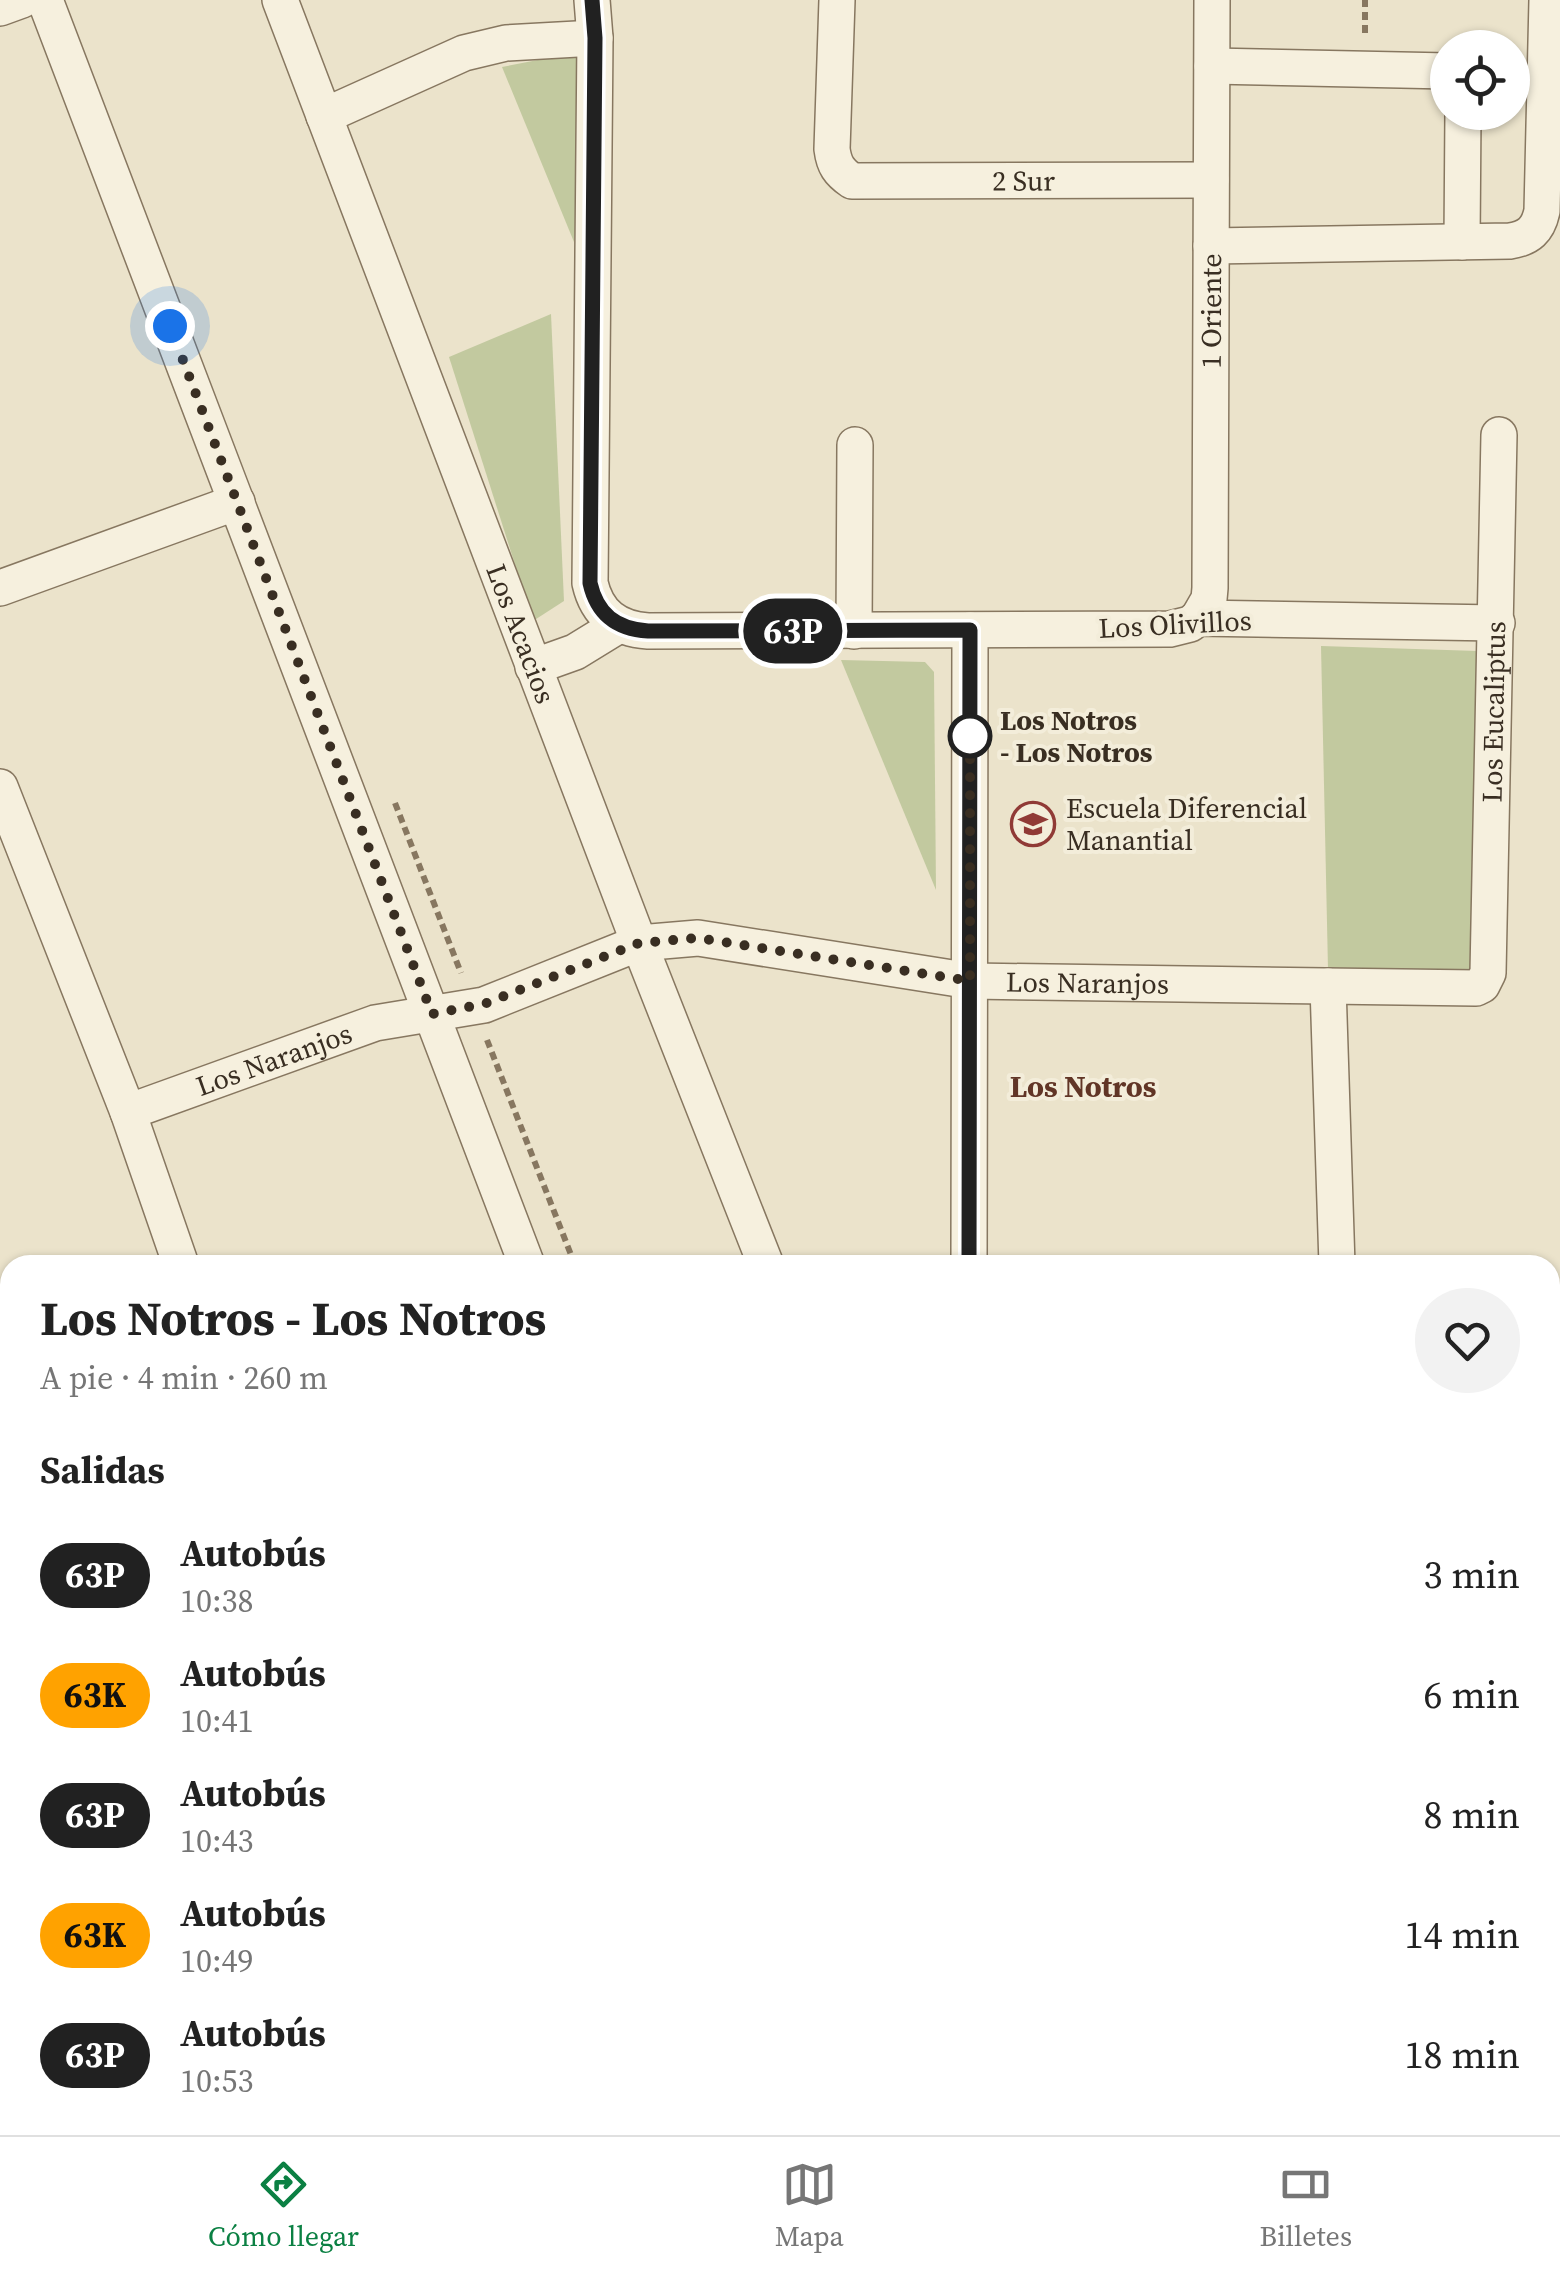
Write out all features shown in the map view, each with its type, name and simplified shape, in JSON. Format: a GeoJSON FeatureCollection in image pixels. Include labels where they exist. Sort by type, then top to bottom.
{"type":"FeatureCollection","features":[{"type":"Feature","properties":{"kind":"street"},"geometry":{"type":"LineString","coordinates":[[0,8],[22,0]]}},
{"type":"Feature","properties":{"kind":"street"},"geometry":{"type":"LineString","coordinates":[[45,0],[523,1255]]}},
{"type":"Feature","properties":{"kind":"street","name":"Los Acacios"},"geometry":{"type":"LineString","coordinates":[[280,0],[639,943],[762,1255]]}},
{"type":"Feature","properties":{"kind":"street"},"geometry":{"type":"LineString","coordinates":[[592,0],[595,38],[590,583],[598,607],[619,625],[648,631],[854,632],[855,445]]}},
{"type":"Feature","properties":{"kind":"street","name":"2 Sur"},"geometry":{"type":"LineString","coordinates":[[837,0],[832,150],[840,174],[852,181],[1211,180]]}},
{"type":"Feature","properties":{"kind":"street","name":"1 Oriente"},"geometry":{"type":"LineString","coordinates":[[1198,618],[1209,599],[1210,588],[1212,0]]}},
{"type":"Feature","properties":{"kind":"street"},"geometry":{"type":"LineString","coordinates":[[1530,68],[1547,0]]}},
{"type":"Feature","properties":{"kind":"street"},"geometry":{"type":"LineString","coordinates":[[324,116],[464,54],[506,44],[595,38]]}},
{"type":"Feature","properties":{"kind":"street"},"geometry":{"type":"LineString","coordinates":[[1212,66],[1430,70]]}},
{"type":"Feature","properties":{"kind":"street"},"geometry":{"type":"LineString","coordinates":[[1211,246],[1522,239],[1540,223],[1542,211],[1530,83]]}},
{"type":"Feature","properties":{"kind":"street"},"geometry":{"type":"LineString","coordinates":[[1462,242],[1463,130]]}},
{"type":"Feature","properties":{"kind":"street","name":"Los Eucaliptus"},"geometry":{"type":"LineString","coordinates":[[1482,985],[1488,973],[1498,434]]}},
{"type":"Feature","properties":{"kind":"street"},"geometry":{"type":"LineString","coordinates":[[0,588],[236,502]]}},
{"type":"Feature","properties":{"kind":"street","name":"Los Olivillos"},"geometry":{"type":"LineString","coordinates":[[854,632],[1170,629],[1198,618],[1497,623]]}},
{"type":"Feature","properties":{"kind":"street"},"geometry":{"type":"LineString","coordinates":[[533,667],[575,652],[619,625]]}},
{"type":"Feature","properties":{"kind":"street"},"geometry":{"type":"LineString","coordinates":[[969,1255],[970,630]]}},
{"type":"Feature","properties":{"kind":"street"},"geometry":{"type":"LineString","coordinates":[[0,787],[128,1112],[178,1255]]}},
{"type":"Feature","properties":{"kind":"street","name":"Los Naranjos"},"geometry":{"type":"LineString","coordinates":[[128,1112],[375,1023],[484,1004],[639,943],[698,938],[970,981],[1469,988],[1482,985]]}},
{"type":"Feature","properties":{"kind":"street"},"geometry":{"type":"LineString","coordinates":[[1328,986],[1338,1255]]}},
{"type":"Feature","properties":{"kind":"green space"},"geometry":{"type":"Polygon","coordinates":[[[589,50],[574,242],[502,67],[589,50]]]}},
{"type":"Feature","properties":{"kind":"green space"},"geometry":{"type":"Polygon","coordinates":[[[551,314],[564,601],[533,621],[449,357],[551,314]]]}},
{"type":"Feature","properties":{"kind":"green space"},"geometry":{"type":"Polygon","coordinates":[[[1321,646],[1478,651],[1477,972],[1328,969],[1321,646]]]}},
{"type":"Feature","properties":{"kind":"green space"},"geometry":{"type":"Polygon","coordinates":[[[841,660],[925,662],[934,672],[936,890],[841,660]]]}},
{"type":"Feature","properties":{"kind":"bus line","name":"63P"},"geometry":{"type":"LineString","coordinates":[[592,0],[595,38],[590,583],[598,607],[619,625],[648,631],[970,630],[969,1255]]}},
{"type":"Feature","properties":{"kind":"place","name":"Los Notros - Los Notros"},"geometry":{"type":"Point","coordinates":[970,736]}},
{"type":"Feature","properties":{"kind":"place","name":"Escuela Diferencial Manantial"},"geometry":{"type":"Point","coordinates":[1033,824]}},
{"type":"Feature","properties":{"kind":"district","name":"Los Notros"},"geometry":{"type":"Point","coordinates":[1083,1086]}},
{"type":"Feature","properties":{"kind":"route"},"geometry":{"type":"LineString","coordinates":[[170,326],[432,1014],[484,1004],[639,943],[666,938],[698,938],[970,981],[970,736]]}}]}
